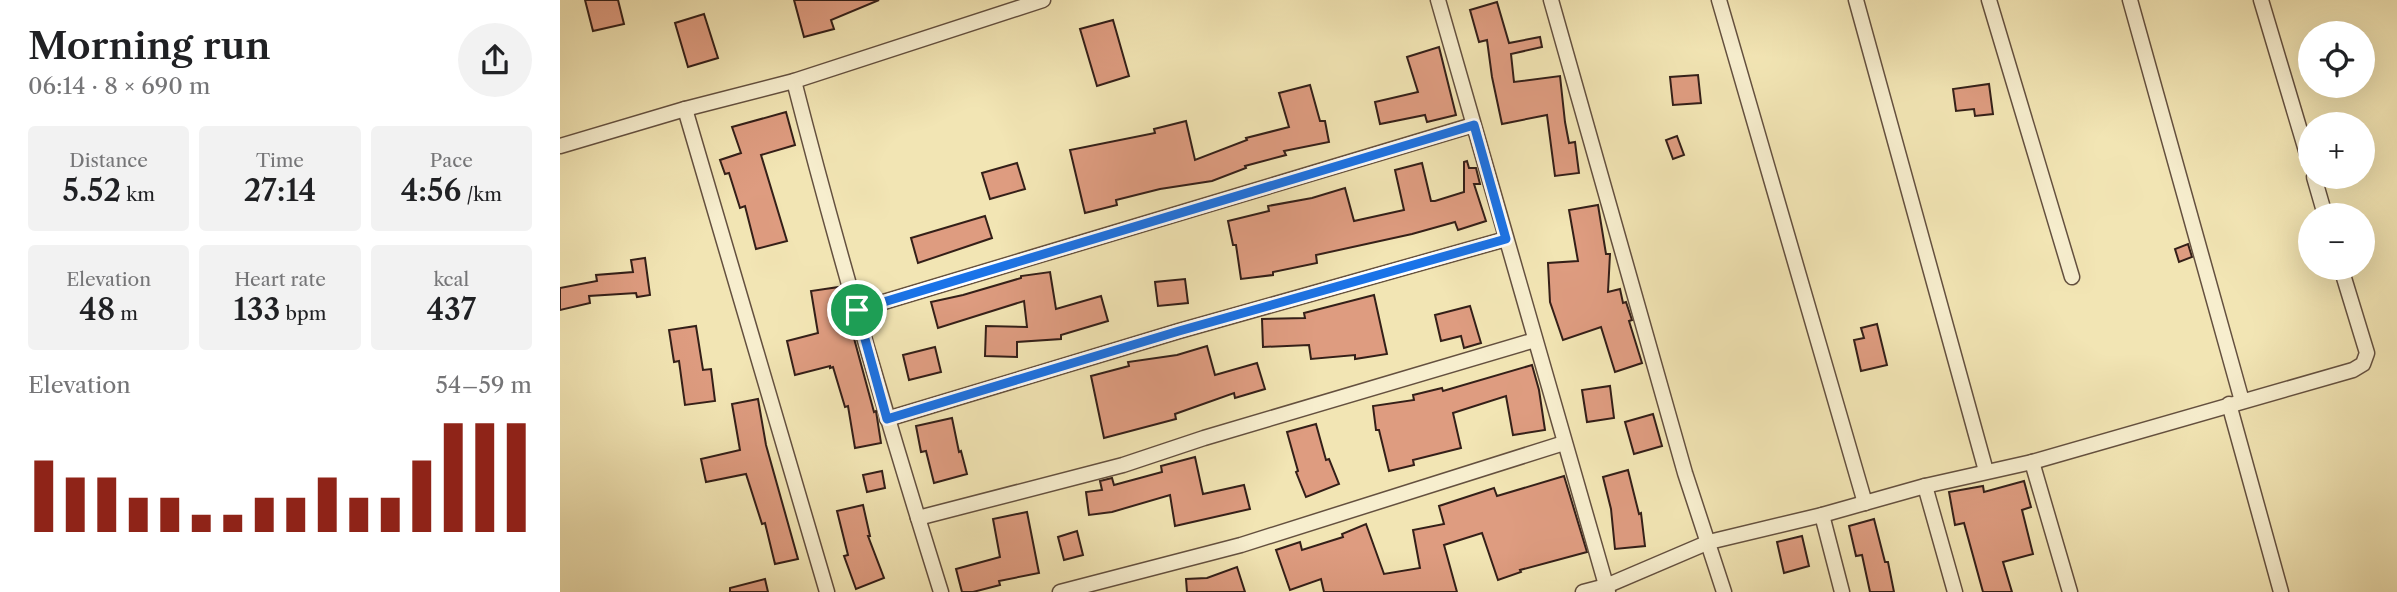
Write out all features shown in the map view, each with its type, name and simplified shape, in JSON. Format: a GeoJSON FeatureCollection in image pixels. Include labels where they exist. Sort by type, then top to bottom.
{"type":"FeatureCollection","features":[{"type":"Feature","properties":{"kind":"street"},"geometry":{"type":"LineString","coordinates":[[560,146],[685,109],[794,81],[1043,0]]}},
{"type":"Feature","properties":{"kind":"street"},"geometry":{"type":"LineString","coordinates":[[1438,0],[1607,589]]}},
{"type":"Feature","properties":{"kind":"street"},"geometry":{"type":"LineString","coordinates":[[1551,0],[1682,460],[1724,592]]}},
{"type":"Feature","properties":{"kind":"street"},"geometry":{"type":"LineString","coordinates":[[1719,0],[1865,503]]}},
{"type":"Feature","properties":{"kind":"street"},"geometry":{"type":"LineString","coordinates":[[1856,0],[1986,471]]}},
{"type":"Feature","properties":{"kind":"street"},"geometry":{"type":"LineString","coordinates":[[1989,0],[2072,277]]}},
{"type":"Feature","properties":{"kind":"street"},"geometry":{"type":"LineString","coordinates":[[2130,0],[2236,402],[2281,592]]}},
{"type":"Feature","properties":{"kind":"street"},"geometry":{"type":"LineString","coordinates":[[2261,0],[2298,124]]}},
{"type":"Feature","properties":{"kind":"street"},"geometry":{"type":"LineString","coordinates":[[794,81],[825,202],[887,419],[941,592]]}},
{"type":"Feature","properties":{"kind":"street"},"geometry":{"type":"LineString","coordinates":[[685,109],[827,592]]}},
{"type":"Feature","properties":{"kind":"street"},"geometry":{"type":"LineString","coordinates":[[857,310],[1474,125]]}},
{"type":"Feature","properties":{"kind":"street"},"geometry":{"type":"LineString","coordinates":[[887,419],[1179,331],[1506,239]]}},
{"type":"Feature","properties":{"kind":"street"},"geometry":{"type":"LineString","coordinates":[[1583,592],[1607,589],[1709,542],[1822,515],[1925,486],[2032,462],[2353,370],[2363,364],[2367,353],[2345,280]]}},
{"type":"Feature","properties":{"kind":"street"},"geometry":{"type":"LineString","coordinates":[[918,518],[1123,466],[1205,438],[1535,340]]}},
{"type":"Feature","properties":{"kind":"street"},"geometry":{"type":"LineString","coordinates":[[1060,592],[1241,545],[1564,443]]}},
{"type":"Feature","properties":{"kind":"street"},"geometry":{"type":"LineString","coordinates":[[2032,462],[2070,592]]}},
{"type":"Feature","properties":{"kind":"street"},"geometry":{"type":"LineString","coordinates":[[1925,486],[1955,592]]}},
{"type":"Feature","properties":{"kind":"street"},"geometry":{"type":"LineString","coordinates":[[1822,515],[1842,592]]}},
{"type":"Feature","properties":{"kind":"building"},"geometry":{"type":"Polygon","coordinates":[[[585,0],[618,0],[624,24],[593,31],[585,0]]]}},
{"type":"Feature","properties":{"kind":"building"},"geometry":{"type":"Polygon","coordinates":[[[794,0],[879,0],[831,20],[834,29],[804,37],[794,0]]]}},
{"type":"Feature","properties":{"kind":"building"},"geometry":{"type":"Polygon","coordinates":[[[1497,2],[1509,43],[1540,37],[1542,47],[1511,54],[1514,82],[1560,76],[1569,143],[1575,142],[1579,173],[1555,176],[1547,115],[1502,124],[1487,40],[1479,42],[1470,10],[1497,2]]]}},
{"type":"Feature","properties":{"kind":"building"},"geometry":{"type":"Polygon","coordinates":[[[704,14],[718,58],[688,67],[675,23],[704,14]]]}},
{"type":"Feature","properties":{"kind":"building"},"geometry":{"type":"Polygon","coordinates":[[[1113,20],[1129,76],[1097,86],[1080,29],[1113,20]]]}},
{"type":"Feature","properties":{"kind":"building"},"geometry":{"type":"Polygon","coordinates":[[[1439,47],[1456,115],[1427,122],[1425,115],[1380,124],[1375,102],[1418,92],[1407,57],[1439,47]]]}},
{"type":"Feature","properties":{"kind":"building"},"geometry":{"type":"Polygon","coordinates":[[[1698,75],[1701,103],[1673,105],[1670,77],[1698,75]]]}},
{"type":"Feature","properties":{"kind":"building"},"geometry":{"type":"Polygon","coordinates":[[[1989,84],[1993,114],[1975,116],[1974,109],[1956,111],[1953,89],[1989,84]]]}},
{"type":"Feature","properties":{"kind":"building"},"geometry":{"type":"Polygon","coordinates":[[[1310,85],[1320,121],[1325,121],[1329,142],[1284,151],[1286,155],[1245,166],[1246,168],[1212,181],[1160,189],[1116,200],[1117,205],[1085,213],[1070,150],[1155,133],[1154,129],[1186,121],[1195,160],[1247,140],[1246,138],[1289,127],[1279,93],[1310,85]]]}},
{"type":"Feature","properties":{"kind":"building"},"geometry":{"type":"Polygon","coordinates":[[[786,112],[795,145],[761,155],[787,241],[756,249],[745,206],[740,208],[729,173],[725,174],[720,160],[741,153],[732,127],[786,112]]]}},
{"type":"Feature","properties":{"kind":"building"},"geometry":{"type":"Polygon","coordinates":[[[1677,136],[1684,155],[1673,159],[1666,140],[1677,136]]]}},
{"type":"Feature","properties":{"kind":"building"},"geometry":{"type":"Polygon","coordinates":[[[1467,161],[1469,168],[1476,168],[1480,184],[1474,184],[1486,221],[1458,230],[1455,222],[1316,255],[1317,263],[1273,272],[1273,275],[1241,279],[1236,245],[1233,245],[1228,221],[1269,211],[1268,206],[1312,198],[1345,188],[1354,221],[1404,210],[1395,170],[1422,163],[1431,201],[1435,201],[1464,192],[1464,162],[1467,161]]]}},
{"type":"Feature","properties":{"kind":"building"},"geometry":{"type":"Polygon","coordinates":[[[1017,163],[1025,189],[990,199],[982,173],[1017,163]]]}},
{"type":"Feature","properties":{"kind":"building"},"geometry":{"type":"Polygon","coordinates":[[[1598,205],[1606,254],[1610,254],[1608,292],[1620,289],[1623,303],[1626,302],[1632,320],[1629,321],[1642,363],[1615,372],[1601,327],[1563,340],[1550,302],[1548,263],[1578,261],[1569,210],[1598,205]]]}},
{"type":"Feature","properties":{"kind":"building"},"geometry":{"type":"Polygon","coordinates":[[[985,216],[992,238],[918,263],[911,238],[985,216]]]}},
{"type":"Feature","properties":{"kind":"building"},"geometry":{"type":"Polygon","coordinates":[[[2188,244],[2192,257],[2179,262],[2175,249],[2188,244]]]}},
{"type":"Feature","properties":{"kind":"building"},"geometry":{"type":"Polygon","coordinates":[[[645,258],[650,295],[637,297],[636,293],[589,296],[590,303],[560,310],[560,288],[597,281],[596,275],[633,272],[631,260],[645,258]]]}},
{"type":"Feature","properties":{"kind":"building"},"geometry":{"type":"Polygon","coordinates":[[[1050,272],[1056,309],[1101,296],[1108,321],[1061,335],[1061,339],[1017,342],[1017,357],[985,356],[986,326],[1027,327],[1024,301],[938,328],[931,302],[963,295],[1021,276],[1050,272]]]}},
{"type":"Feature","properties":{"kind":"building"},"geometry":{"type":"Polygon","coordinates":[[[1185,279],[1188,303],[1158,306],[1155,282],[1185,279]]]}},
{"type":"Feature","properties":{"kind":"building"},"geometry":{"type":"Polygon","coordinates":[[[839,287],[846,332],[852,331],[874,412],[876,411],[881,443],[855,448],[848,406],[845,407],[833,367],[795,375],[787,341],[818,333],[811,291],[839,287]]]}},
{"type":"Feature","properties":{"kind":"building"},"geometry":{"type":"Polygon","coordinates":[[[1374,295],[1387,354],[1355,359],[1355,355],[1311,359],[1309,345],[1263,347],[1262,319],[1305,318],[1304,313],[1374,295]]]}},
{"type":"Feature","properties":{"kind":"building"},"geometry":{"type":"Polygon","coordinates":[[[1470,306],[1481,343],[1464,348],[1461,336],[1441,341],[1435,315],[1470,306]]]}},
{"type":"Feature","properties":{"kind":"building"},"geometry":{"type":"Polygon","coordinates":[[[1877,324],[1887,365],[1861,371],[1854,340],[1864,338],[1861,328],[1877,324]]]}},
{"type":"Feature","properties":{"kind":"building"},"geometry":{"type":"Polygon","coordinates":[[[696,326],[703,370],[711,369],[715,401],[685,405],[679,361],[674,362],[669,330],[696,326]]]}},
{"type":"Feature","properties":{"kind":"building"},"geometry":{"type":"Polygon","coordinates":[[[1207,346],[1215,375],[1257,363],[1265,389],[1235,398],[1234,393],[1175,414],[1176,419],[1104,438],[1091,376],[1129,366],[1128,362],[1177,355],[1207,346]]]}},
{"type":"Feature","properties":{"kind":"building"},"geometry":{"type":"Polygon","coordinates":[[[935,347],[941,372],[909,380],[903,355],[935,347]]]}},
{"type":"Feature","properties":{"kind":"building"},"geometry":{"type":"Polygon","coordinates":[[[1532,365],[1545,430],[1513,435],[1506,396],[1453,413],[1461,448],[1413,460],[1414,465],[1389,471],[1379,430],[1376,430],[1373,406],[1414,400],[1413,395],[1442,388],[1443,391],[1532,365]]]}},
{"type":"Feature","properties":{"kind":"building"},"geometry":{"type":"Polygon","coordinates":[[[1610,386],[1614,418],[1587,422],[1582,390],[1610,386]]]}},
{"type":"Feature","properties":{"kind":"building"},"geometry":{"type":"Polygon","coordinates":[[[758,399],[766,445],[798,559],[775,564],[765,523],[762,524],[746,474],[706,482],[701,459],[740,450],[732,404],[758,399]]]}},
{"type":"Feature","properties":{"kind":"building"},"geometry":{"type":"Polygon","coordinates":[[[1653,414],[1662,446],[1634,454],[1625,422],[1653,414]]]}},
{"type":"Feature","properties":{"kind":"building"},"geometry":{"type":"Polygon","coordinates":[[[952,418],[967,474],[934,483],[926,451],[921,452],[916,426],[952,418]]]}},
{"type":"Feature","properties":{"kind":"building"},"geometry":{"type":"Polygon","coordinates":[[[1316,424],[1326,460],[1329,459],[1339,484],[1306,497],[1296,472],[1298,471],[1287,432],[1316,424]]]}},
{"type":"Feature","properties":{"kind":"building"},"geometry":{"type":"Polygon","coordinates":[[[1195,457],[1203,494],[1244,485],[1250,509],[1175,526],[1170,495],[1112,512],[1089,515],[1086,492],[1102,490],[1100,481],[1112,478],[1114,485],[1162,472],[1161,466],[1195,457]]]}},
{"type":"Feature","properties":{"kind":"building"},"geometry":{"type":"Polygon","coordinates":[[[1628,470],[1639,514],[1641,513],[1645,546],[1615,549],[1611,509],[1603,477],[1628,470]]]}},
{"type":"Feature","properties":{"kind":"building"},"geometry":{"type":"Polygon","coordinates":[[[882,471],[885,488],[867,492],[863,475],[882,471]]]}},
{"type":"Feature","properties":{"kind":"building"},"geometry":{"type":"Polygon","coordinates":[[[1564,476],[1587,552],[1520,570],[1521,572],[1498,580],[1482,533],[1444,545],[1457,592],[1324,592],[1321,579],[1290,590],[1276,550],[1300,542],[1302,550],[1343,537],[1342,534],[1366,524],[1384,574],[1420,568],[1413,530],[1444,524],[1439,506],[1494,488],[1497,496],[1564,476]]]}},
{"type":"Feature","properties":{"kind":"building"},"geometry":{"type":"Polygon","coordinates":[[[2024,481],[2031,507],[2022,510],[2033,554],[2003,562],[2012,592],[1983,592],[1964,523],[1955,525],[1949,492],[1983,486],[1984,492],[2024,481]]]}},
{"type":"Feature","properties":{"kind":"building"},"geometry":{"type":"Polygon","coordinates":[[[863,505],[868,536],[884,578],[856,589],[844,556],[848,555],[837,511],[863,505]]]}},
{"type":"Feature","properties":{"kind":"building"},"geometry":{"type":"Polygon","coordinates":[[[1027,512],[1039,573],[999,581],[1000,585],[973,592],[962,592],[956,569],[1000,557],[993,519],[1027,512]]]}},
{"type":"Feature","properties":{"kind":"building"},"geometry":{"type":"Polygon","coordinates":[[[1874,519],[1885,562],[1888,562],[1894,592],[1870,592],[1862,555],[1856,556],[1849,526],[1874,519]]]}},
{"type":"Feature","properties":{"kind":"building"},"geometry":{"type":"Polygon","coordinates":[[[1077,531],[1083,555],[1064,560],[1058,537],[1077,531]]]}},
{"type":"Feature","properties":{"kind":"building"},"geometry":{"type":"Polygon","coordinates":[[[1802,536],[1809,566],[1784,573],[1777,542],[1802,536]]]}},
{"type":"Feature","properties":{"kind":"building"},"geometry":{"type":"Polygon","coordinates":[[[1237,567],[1245,592],[1187,592],[1186,579],[1207,578],[1237,567]]]}},
{"type":"Feature","properties":{"kind":"building"},"geometry":{"type":"Polygon","coordinates":[[[765,579],[768,592],[730,592],[730,588],[765,579]]]}},
{"type":"Feature","properties":{"kind":"route"},"geometry":{"type":"LineString","coordinates":[[1474,125],[1506,239],[1179,331],[887,419],[857,310],[1474,125]]}}]}
